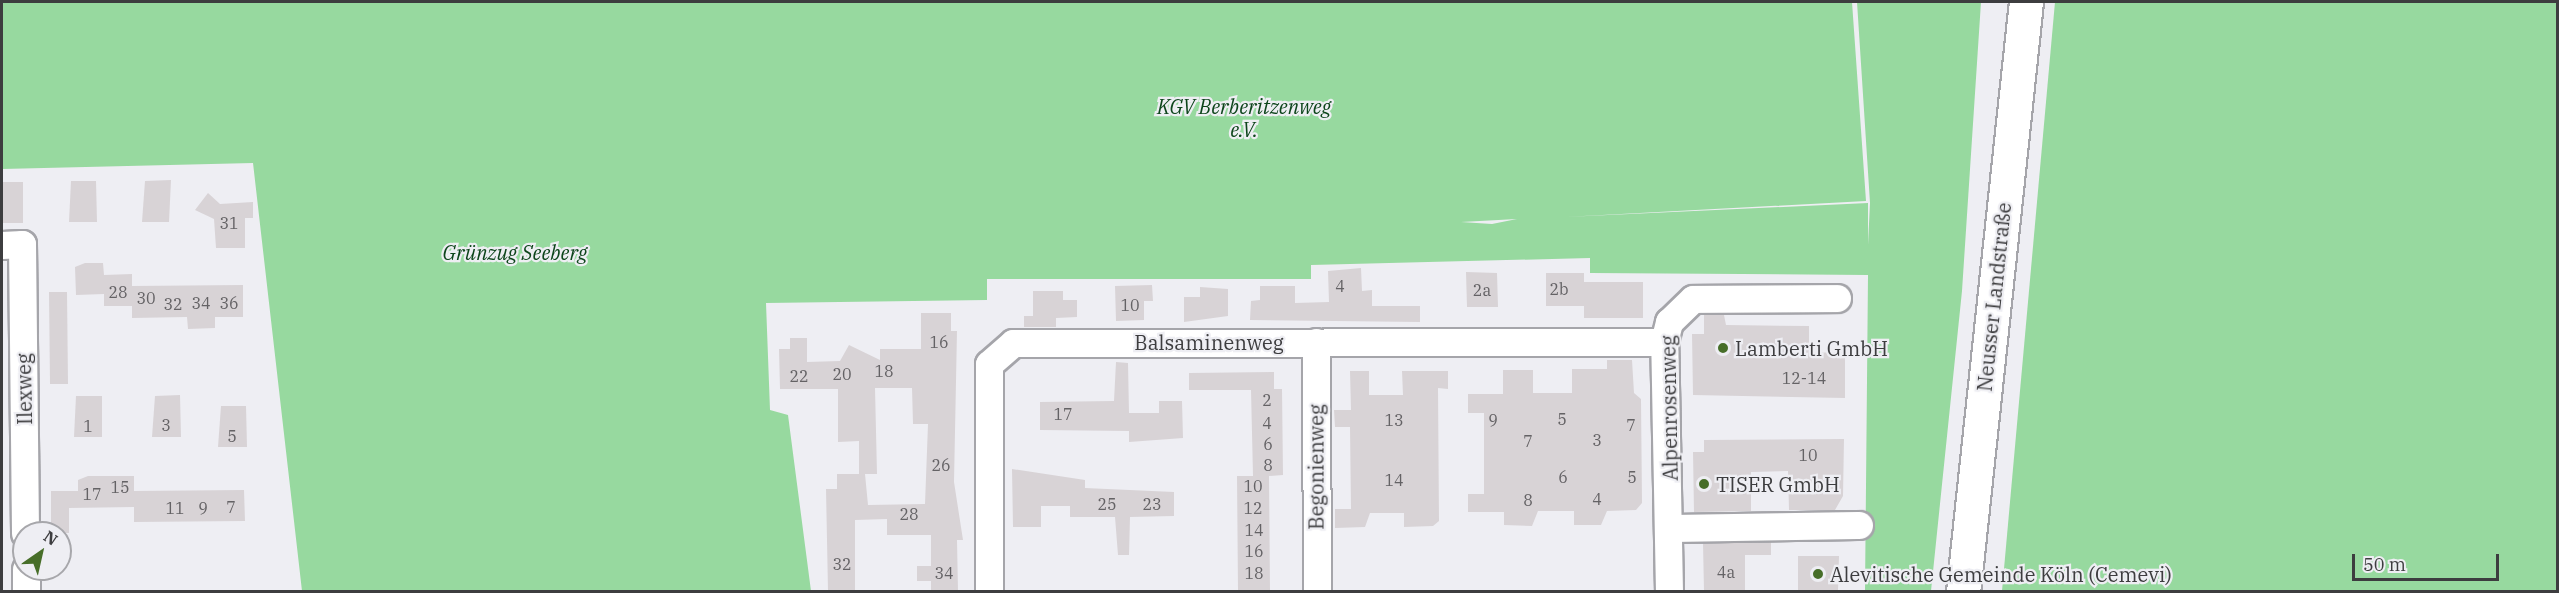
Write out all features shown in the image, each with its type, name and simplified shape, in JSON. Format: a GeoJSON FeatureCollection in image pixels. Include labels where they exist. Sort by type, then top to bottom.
{"type":"FeatureCollection","features":[{"type":"Feature","properties":{"kind":"main road","name":"Neusser Landstraße"},"geometry":{"type":"LineString","coordinates":[[1963,591],[2026,2]]}},
{"type":"Feature","properties":{"kind":"street","name":"Ilexweg"},"geometry":{"type":"LineString","coordinates":[[12,244],[24,521]]}},
{"type":"Feature","properties":{"kind":"street","name":"Alpenrosenweg"},"geometry":{"type":"LineString","coordinates":[[1669,591],[1670,528],[1664,342],[1669,322],[1693,299],[1837,298]]}},
{"type":"Feature","properties":{"kind":"street","name":"Begonienweg"},"geometry":{"type":"LineString","coordinates":[[1316,342],[1317,591]]}},
{"type":"Feature","properties":{"kind":"street","name":"Balsaminenweg"},"geometry":{"type":"LineString","coordinates":[[989,591],[989,364],[1013,343],[1664,342]]}},
{"type":"Feature","properties":{"kind":"street"},"geometry":{"type":"LineString","coordinates":[[1670,528],[1859,525]]}},
{"type":"Feature","properties":{"kind":"green space"},"geometry":{"type":"Polygon","coordinates":[[[2,2],[1852,2],[1866,201],[1565,217],[1868,203],[1868,245],[1870,203],[1857,2],[1981,2],[1962,291],[1931,591],[1865,591],[1868,275],[1590,273],[1590,258],[1311,265],[1311,279],[987,279],[987,300],[766,303],[770,410],[788,415],[811,591],[302,591],[253,163],[2,169],[2,2]],[[1517,219],[1461,222],[1492,224],[1517,219]]]}},
{"type":"Feature","properties":{"kind":"green space"},"geometry":{"type":"Polygon","coordinates":[[[2055,2],[2557,2],[2557,591],[2002,591],[2055,2]]]}},
{"type":"Feature","properties":{"kind":"building"},"geometry":{"type":"Polygon","coordinates":[[[171,180],[169,222],[142,222],[145,181],[171,180]]]}},
{"type":"Feature","properties":{"kind":"building"},"geometry":{"type":"Polygon","coordinates":[[[71,181],[96,181],[97,222],[69,222],[71,181]]]}},
{"type":"Feature","properties":{"kind":"building"},"geometry":{"type":"Polygon","coordinates":[[[2,182],[23,182],[23,223],[2,223],[2,182]]]}},
{"type":"Feature","properties":{"kind":"building"},"geometry":{"type":"Polygon","coordinates":[[[208,193],[220,204],[253,202],[253,218],[245,218],[245,248],[216,248],[214,219],[195,210],[208,193]]]}},
{"type":"Feature","properties":{"kind":"building"},"geometry":{"type":"Polygon","coordinates":[[[85,263],[103,263],[104,275],[132,274],[132,286],[243,285],[243,317],[215,317],[215,328],[188,329],[187,317],[132,318],[132,306],[104,306],[104,294],[76,295],[75,267],[85,263]]]}},
{"type":"Feature","properties":{"kind":"building"},"geometry":{"type":"Polygon","coordinates":[[[1361,268],[1362,291],[1372,290],[1372,306],[1420,306],[1420,322],[1250,320],[1251,301],[1260,300],[1260,286],[1295,286],[1295,303],[1329,302],[1328,271],[1361,268]]]}},
{"type":"Feature","properties":{"kind":"building"},"geometry":{"type":"Polygon","coordinates":[[[1466,272],[1497,273],[1498,307],[1467,307],[1466,272]]]}},
{"type":"Feature","properties":{"kind":"building"},"geometry":{"type":"Polygon","coordinates":[[[1546,273],[1584,273],[1584,282],[1643,282],[1643,318],[1584,318],[1584,306],[1546,306],[1546,273]]]}},
{"type":"Feature","properties":{"kind":"building"},"geometry":{"type":"Polygon","coordinates":[[[1152,285],[1153,301],[1144,301],[1144,320],[1116,321],[1115,286],[1152,285]]]}},
{"type":"Feature","properties":{"kind":"building"},"geometry":{"type":"Polygon","coordinates":[[[1200,287],[1228,289],[1228,316],[1184,322],[1184,297],[1200,297],[1200,287]]]}},
{"type":"Feature","properties":{"kind":"building"},"geometry":{"type":"Polygon","coordinates":[[[1033,291],[1063,291],[1063,300],[1077,300],[1077,317],[1056,318],[1056,327],[1024,327],[1024,316],[1033,316],[1033,291]]]}},
{"type":"Feature","properties":{"kind":"building"},"geometry":{"type":"Polygon","coordinates":[[[49,292],[67,292],[68,384],[50,384],[49,292]]]}},
{"type":"Feature","properties":{"kind":"building"},"geometry":{"type":"Polygon","coordinates":[[[921,313],[951,313],[951,331],[957,331],[954,482],[963,540],[957,540],[958,591],[931,591],[931,581],[917,581],[917,566],[931,566],[931,535],[887,535],[887,519],[855,520],[855,591],[828,591],[826,489],[837,489],[837,474],[859,474],[859,441],[838,442],[838,389],[780,389],[779,349],[790,349],[790,338],[807,338],[807,362],[840,361],[849,345],[880,360],[880,349],[921,349],[921,313]],[[875,388],[877,474],[865,474],[868,505],[925,504],[928,424],[913,424],[912,388],[875,388]]]}},
{"type":"Feature","properties":{"kind":"building"},"geometry":{"type":"Polygon","coordinates":[[[1704,315],[1724,315],[1726,325],[1809,326],[1809,353],[1845,352],[1845,398],[1693,395],[1692,334],[1704,334],[1704,315]]]}},
{"type":"Feature","properties":{"kind":"building"},"geometry":{"type":"Polygon","coordinates":[[[1607,360],[1632,360],[1634,393],[1641,399],[1642,503],[1636,510],[1607,511],[1601,525],[1574,525],[1574,511],[1538,511],[1532,526],[1504,525],[1504,512],[1468,512],[1468,494],[1484,494],[1484,413],[1468,413],[1468,394],[1503,394],[1503,370],[1533,370],[1533,393],[1572,393],[1572,369],[1607,369],[1607,360]]]}},
{"type":"Feature","properties":{"kind":"building"},"geometry":{"type":"Polygon","coordinates":[[[1116,362],[1128,363],[1129,413],[1159,413],[1159,401],[1182,401],[1183,438],[1129,442],[1129,431],[1040,430],[1040,402],[1114,401],[1116,362]]]}},
{"type":"Feature","properties":{"kind":"building"},"geometry":{"type":"Polygon","coordinates":[[[1350,371],[1369,371],[1369,395],[1403,395],[1402,371],[1448,371],[1448,389],[1438,388],[1439,521],[1433,526],[1404,527],[1404,513],[1370,513],[1365,527],[1335,528],[1335,509],[1351,509],[1350,427],[1335,427],[1334,410],[1351,410],[1350,371]]]}},
{"type":"Feature","properties":{"kind":"building"},"geometry":{"type":"Polygon","coordinates":[[[1274,372],[1274,389],[1282,389],[1283,475],[1269,476],[1270,591],[1238,591],[1237,476],[1253,476],[1251,390],[1189,390],[1189,373],[1274,372]]]}},
{"type":"Feature","properties":{"kind":"building"},"geometry":{"type":"Polygon","coordinates":[[[180,395],[181,437],[152,437],[155,396],[180,395]]]}},
{"type":"Feature","properties":{"kind":"building"},"geometry":{"type":"Polygon","coordinates":[[[76,396],[102,396],[102,437],[74,437],[76,396]]]}},
{"type":"Feature","properties":{"kind":"building"},"geometry":{"type":"Polygon","coordinates":[[[221,406],[246,406],[247,447],[218,447],[221,406]]]}},
{"type":"Feature","properties":{"kind":"building"},"geometry":{"type":"Polygon","coordinates":[[[1844,439],[1843,496],[1835,510],[1789,510],[1788,471],[1751,472],[1751,511],[1694,512],[1693,452],[1704,452],[1704,440],[1844,439]]]}},
{"type":"Feature","properties":{"kind":"building"},"geometry":{"type":"Polygon","coordinates":[[[1012,469],[1085,480],[1085,488],[1174,492],[1174,516],[1130,517],[1129,555],[1118,555],[1115,517],[1070,517],[1070,506],[1041,506],[1041,527],[1013,527],[1012,469]]]}},
{"type":"Feature","properties":{"kind":"building"},"geometry":{"type":"Polygon","coordinates":[[[88,476],[134,476],[134,491],[244,490],[245,521],[134,522],[134,507],[69,508],[69,521],[51,521],[51,491],[78,491],[78,480],[88,476]]]}},
{"type":"Feature","properties":{"kind":"building"},"geometry":{"type":"Polygon","coordinates":[[[1771,542],[1771,555],[1745,555],[1745,591],[1704,591],[1703,543],[1771,542]]]}},
{"type":"Feature","properties":{"kind":"building","name":"Alevitische Gemeinde Köln (Cemevi)"},"geometry":{"type":"Polygon","coordinates":[[[1798,556],[1839,556],[1838,591],[1798,591],[1798,556]]]}},
{"type":"Feature","properties":{"kind":"place","name":"Lamberti GmbH"},"geometry":{"type":"Point","coordinates":[1723,348]}},
{"type":"Feature","properties":{"kind":"place","name":"TISER GmbH"},"geometry":{"type":"Point","coordinates":[1704,484]}},
{"type":"Feature","properties":{"kind":"place","name":"Alevitische Gemeinde Köln (Cemevi)"},"geometry":{"type":"Point","coordinates":[1818,574]}},
{"type":"Feature","properties":{"kind":"park label","name":"KGV Berberitzenweg e.V."},"geometry":{"type":"Point","coordinates":[1244,118]}},
{"type":"Feature","properties":{"kind":"park label","name":"Grünzug Seeberg"},"geometry":{"type":"Point","coordinates":[515,252]}}]}
